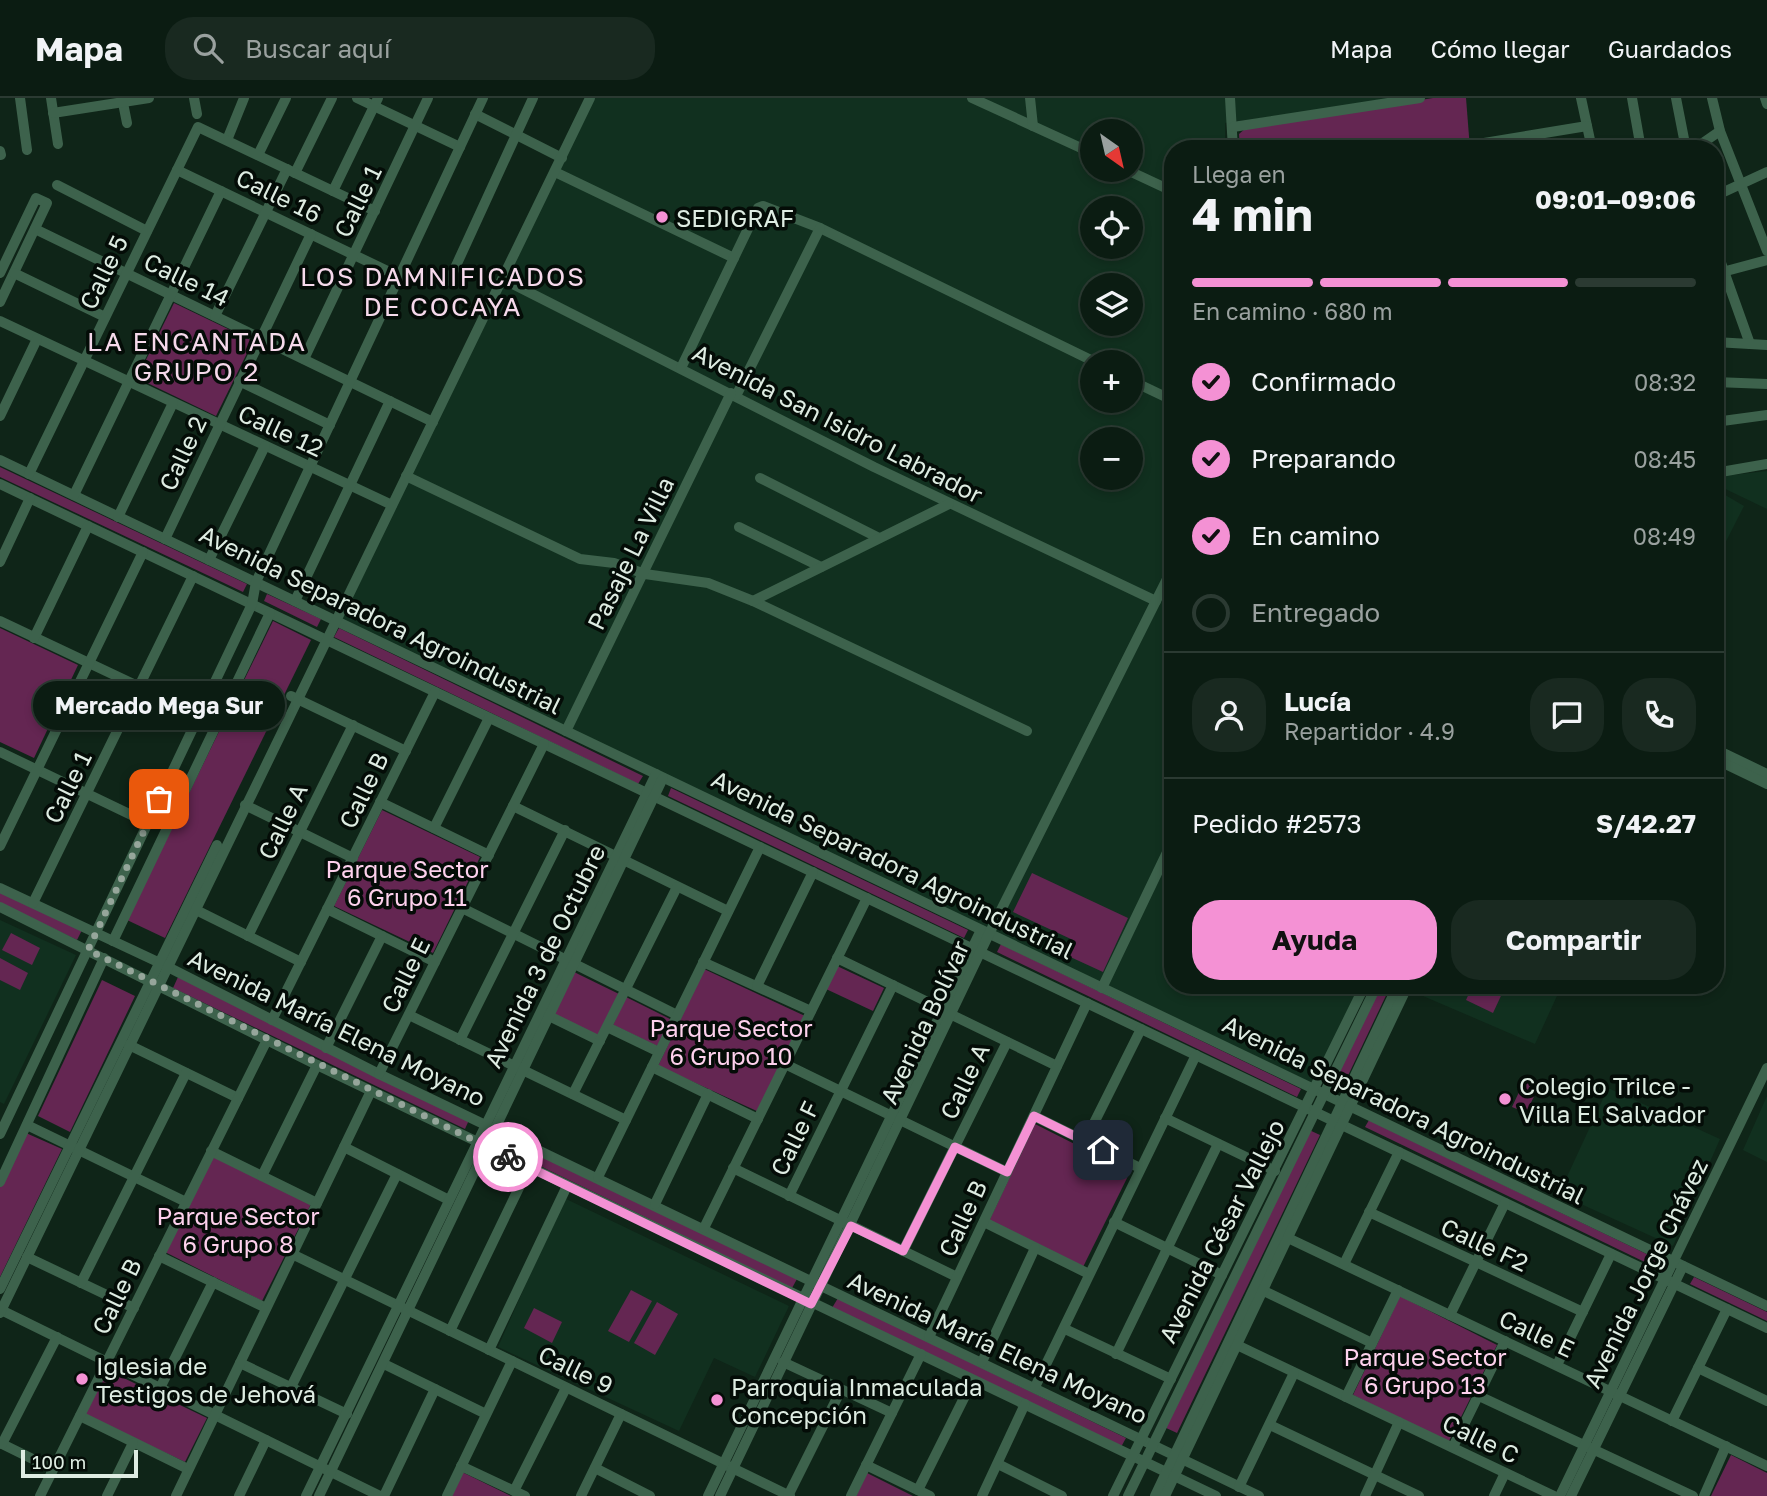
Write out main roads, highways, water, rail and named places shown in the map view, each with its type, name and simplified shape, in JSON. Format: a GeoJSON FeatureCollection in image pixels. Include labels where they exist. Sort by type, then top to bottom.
{"type":"FeatureCollection","features":[{"type":"Feature","properties":{"kind":"place","name":"SEDIGRAF"},"geometry":{"type":"Point","coordinates":[662,217]}},
{"type":"Feature","properties":{"kind":"place","name":"Mercado Mega Sur"},"geometry":{"type":"Point","coordinates":[159,799]}},
{"type":"Feature","properties":{"kind":"place","name":"Colegio Trilce - Villa El Salvador"},"geometry":{"type":"Point","coordinates":[1505,1099]}},
{"type":"Feature","properties":{"kind":"place","name":"Iglesia de Testigos de Jehová"},"geometry":{"type":"Point","coordinates":[82,1379]}},
{"type":"Feature","properties":{"kind":"place","name":"Parroquia Inmaculada Concepción"},"geometry":{"type":"Point","coordinates":[717,1400]}},
{"type":"Feature","properties":{"kind":"district","name":"LOS DAMNIFICADOS DE COCAYA"},"geometry":{"type":"Point","coordinates":[443,291]}},
{"type":"Feature","properties":{"kind":"district","name":"LA ENCANTADA GRUPO 2"},"geometry":{"type":"Point","coordinates":[197,356]}},
{"type":"Feature","properties":{"kind":"park label","name":"Parque Sector 6 Grupo 11"},"geometry":{"type":"Point","coordinates":[407,882]}},
{"type":"Feature","properties":{"kind":"park label","name":"Parque Sector 6 Grupo 10"},"geometry":{"type":"Point","coordinates":[731,1041]}},
{"type":"Feature","properties":{"kind":"park label","name":"Parque Sector 6 Grupo 8"},"geometry":{"type":"Point","coordinates":[238,1229]}},
{"type":"Feature","properties":{"kind":"park label","name":"Parque Sector 6 Grupo 13"},"geometry":{"type":"Point","coordinates":[1425,1370]}}]}
